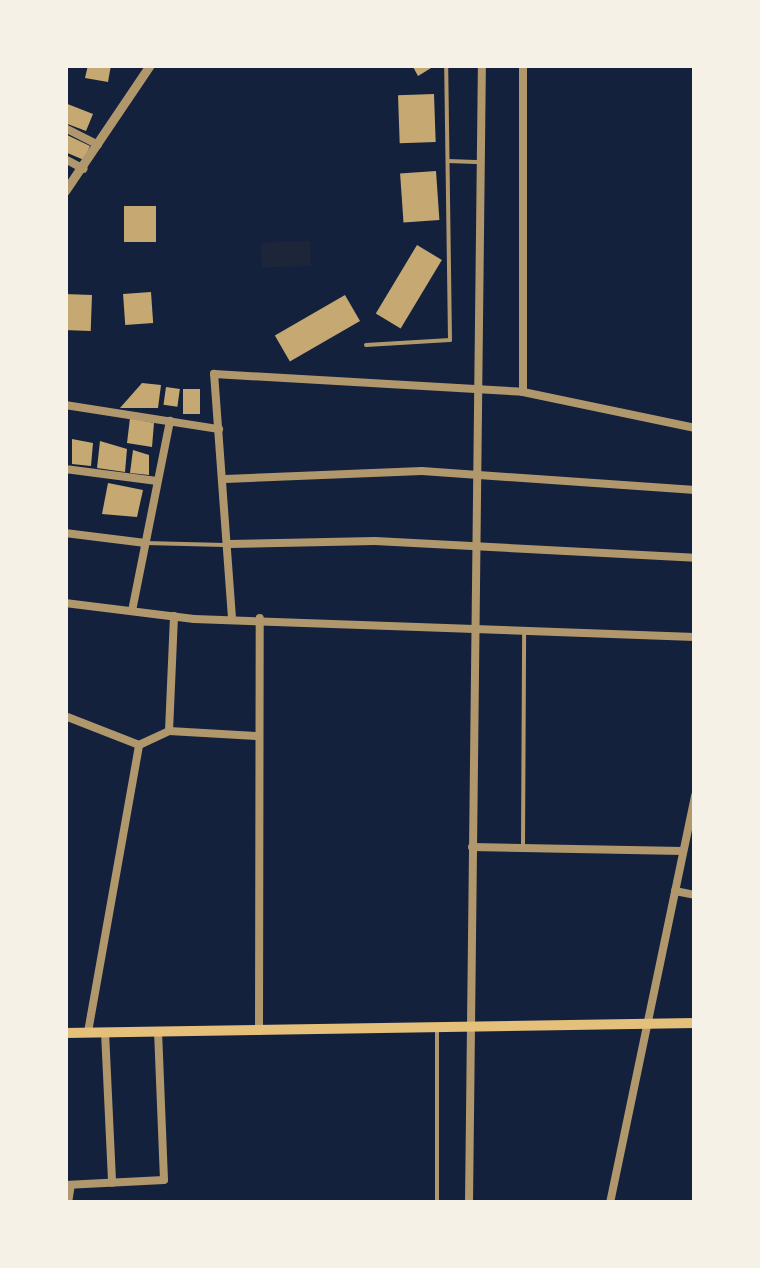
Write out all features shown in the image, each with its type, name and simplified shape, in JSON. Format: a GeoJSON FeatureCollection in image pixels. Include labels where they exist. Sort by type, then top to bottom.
{"type":"FeatureCollection","features":[{"type":"Feature","properties":{"kind":"main road"},"geometry":{"type":"LineString","coordinates":[[65,1034],[473,1022],[695,1022]]}},
{"type":"Feature","properties":{"kind":"street"},"geometry":{"type":"LineString","coordinates":[[65,191],[150,65]]}},
{"type":"Feature","properties":{"kind":"street"},"geometry":{"type":"LineString","coordinates":[[470,1203],[475,627],[482,475],[482,65]]}},
{"type":"Feature","properties":{"kind":"street"},"geometry":{"type":"LineString","coordinates":[[523,65],[523,392]]}},
{"type":"Feature","properties":{"kind":"street"},"geometry":{"type":"LineString","coordinates":[[65,128],[98,145]]}},
{"type":"Feature","properties":{"kind":"street"},"geometry":{"type":"LineString","coordinates":[[65,159],[84,168]]}},
{"type":"Feature","properties":{"kind":"street"},"geometry":{"type":"LineString","coordinates":[[232,618],[230,544],[214,374],[523,392],[695,428]]}},
{"type":"Feature","properties":{"kind":"street"},"geometry":{"type":"LineString","coordinates":[[65,405],[218,429]]}},
{"type":"Feature","properties":{"kind":"street"},"geometry":{"type":"LineString","coordinates":[[132,612],[170,421]]}},
{"type":"Feature","properties":{"kind":"street"},"geometry":{"type":"LineString","coordinates":[[65,468],[157,481]]}},
{"type":"Feature","properties":{"kind":"street"},"geometry":{"type":"LineString","coordinates":[[225,479],[482,475],[695,490]]}},
{"type":"Feature","properties":{"kind":"street"},"geometry":{"type":"LineString","coordinates":[[65,533],[145,543]]}},
{"type":"Feature","properties":{"kind":"street"},"geometry":{"type":"LineString","coordinates":[[230,544],[480,545],[695,558]]}},
{"type":"Feature","properties":{"kind":"street"},"geometry":{"type":"LineString","coordinates":[[65,603],[174,616],[695,637]]}},
{"type":"Feature","properties":{"kind":"street"},"geometry":{"type":"LineString","coordinates":[[169,731],[174,616]]}},
{"type":"Feature","properties":{"kind":"street"},"geometry":{"type":"LineString","coordinates":[[259,1031],[260,618]]}},
{"type":"Feature","properties":{"kind":"street"},"geometry":{"type":"LineString","coordinates":[[65,716],[139,745],[169,731],[257,736]]}},
{"type":"Feature","properties":{"kind":"street"},"geometry":{"type":"LineString","coordinates":[[88,1032],[139,745]]}},
{"type":"Feature","properties":{"kind":"street"},"geometry":{"type":"LineString","coordinates":[[610,1203],[695,796]]}},
{"type":"Feature","properties":{"kind":"street"},"geometry":{"type":"LineString","coordinates":[[472,847],[683,852]]}},
{"type":"Feature","properties":{"kind":"street"},"geometry":{"type":"LineString","coordinates":[[675,892],[695,895]]}},
{"type":"Feature","properties":{"kind":"street"},"geometry":{"type":"LineString","coordinates":[[105,1032],[112,1183]]}},
{"type":"Feature","properties":{"kind":"street"},"geometry":{"type":"LineString","coordinates":[[68,1203],[68,1185],[164,1180],[158,1032]]}},
{"type":"Feature","properties":{"kind":"lane"},"geometry":{"type":"LineString","coordinates":[[366,345],[450,340],[446,65]]}},
{"type":"Feature","properties":{"kind":"lane"},"geometry":{"type":"LineString","coordinates":[[448,161],[482,162]]}},
{"type":"Feature","properties":{"kind":"lane"},"geometry":{"type":"LineString","coordinates":[[145,543],[230,544]]}},
{"type":"Feature","properties":{"kind":"lane"},"geometry":{"type":"LineString","coordinates":[[523,847],[524,629]]}},
{"type":"Feature","properties":{"kind":"lane"},"geometry":{"type":"LineString","coordinates":[[437,1023],[438,1203]]}},
{"type":"Feature","properties":{"kind":"shaded area"},"geometry":{"type":"Polygon","coordinates":[[[310,241],[311,266],[262,268],[261,243],[310,241]]]}},
{"type":"Feature","properties":{"kind":"building"},"geometry":{"type":"Polygon","coordinates":[[[88,65],[111,65],[108,82],[85,78],[88,65]]]}},
{"type":"Feature","properties":{"kind":"building"},"geometry":{"type":"Polygon","coordinates":[[[412,65],[436,65],[418,76],[412,65]]]}},
{"type":"Feature","properties":{"kind":"building"},"geometry":{"type":"Polygon","coordinates":[[[434,94],[436,142],[400,143],[398,95],[434,94]]]}},
{"type":"Feature","properties":{"kind":"building"},"geometry":{"type":"Polygon","coordinates":[[[65,103],[93,114],[86,131],[65,123],[65,103]]]}},
{"type":"Feature","properties":{"kind":"building"},"geometry":{"type":"Polygon","coordinates":[[[65,134],[90,146],[84,160],[65,152],[65,134]]]}},
{"type":"Feature","properties":{"kind":"building"},"geometry":{"type":"Polygon","coordinates":[[[436,171],[439,220],[404,222],[400,174],[436,171]]]}},
{"type":"Feature","properties":{"kind":"building"},"geometry":{"type":"Polygon","coordinates":[[[124,206],[156,206],[156,242],[124,242],[124,206]]]}},
{"type":"Feature","properties":{"kind":"building"},"geometry":{"type":"Polygon","coordinates":[[[417,245],[442,260],[401,329],[376,314],[417,245]]]}},
{"type":"Feature","properties":{"kind":"building"},"geometry":{"type":"Polygon","coordinates":[[[151,292],[153,323],[125,325],[123,294],[151,292]]]}},
{"type":"Feature","properties":{"kind":"building"},"geometry":{"type":"Polygon","coordinates":[[[65,294],[92,295],[91,331],[65,330],[65,294]]]}},
{"type":"Feature","properties":{"kind":"building"},"geometry":{"type":"Polygon","coordinates":[[[345,295],[360,321],[290,361],[275,336],[345,295]]]}},
{"type":"Feature","properties":{"kind":"building"},"geometry":{"type":"Polygon","coordinates":[[[142,383],[161,385],[158,408],[120,408],[142,383]]]}},
{"type":"Feature","properties":{"kind":"building"},"geometry":{"type":"Polygon","coordinates":[[[166,387],[180,389],[177,407],[163,405],[166,387]]]}},
{"type":"Feature","properties":{"kind":"building"},"geometry":{"type":"Polygon","coordinates":[[[183,389],[200,389],[200,414],[183,414],[183,389]]]}},
{"type":"Feature","properties":{"kind":"building"},"geometry":{"type":"Polygon","coordinates":[[[130,418],[154,423],[152,447],[127,443],[130,418]]]}},
{"type":"Feature","properties":{"kind":"building"},"geometry":{"type":"Polygon","coordinates":[[[72,439],[93,443],[91,466],[72,464],[72,439]]]}},
{"type":"Feature","properties":{"kind":"building"},"geometry":{"type":"Polygon","coordinates":[[[100,441],[127,449],[125,472],[97,468],[100,441]]]}},
{"type":"Feature","properties":{"kind":"building"},"geometry":{"type":"Polygon","coordinates":[[[133,450],[149,455],[149,475],[130,473],[133,450]]]}},
{"type":"Feature","properties":{"kind":"building"},"geometry":{"type":"Polygon","coordinates":[[[108,483],[143,490],[137,517],[102,514],[108,483]]]}}]}
